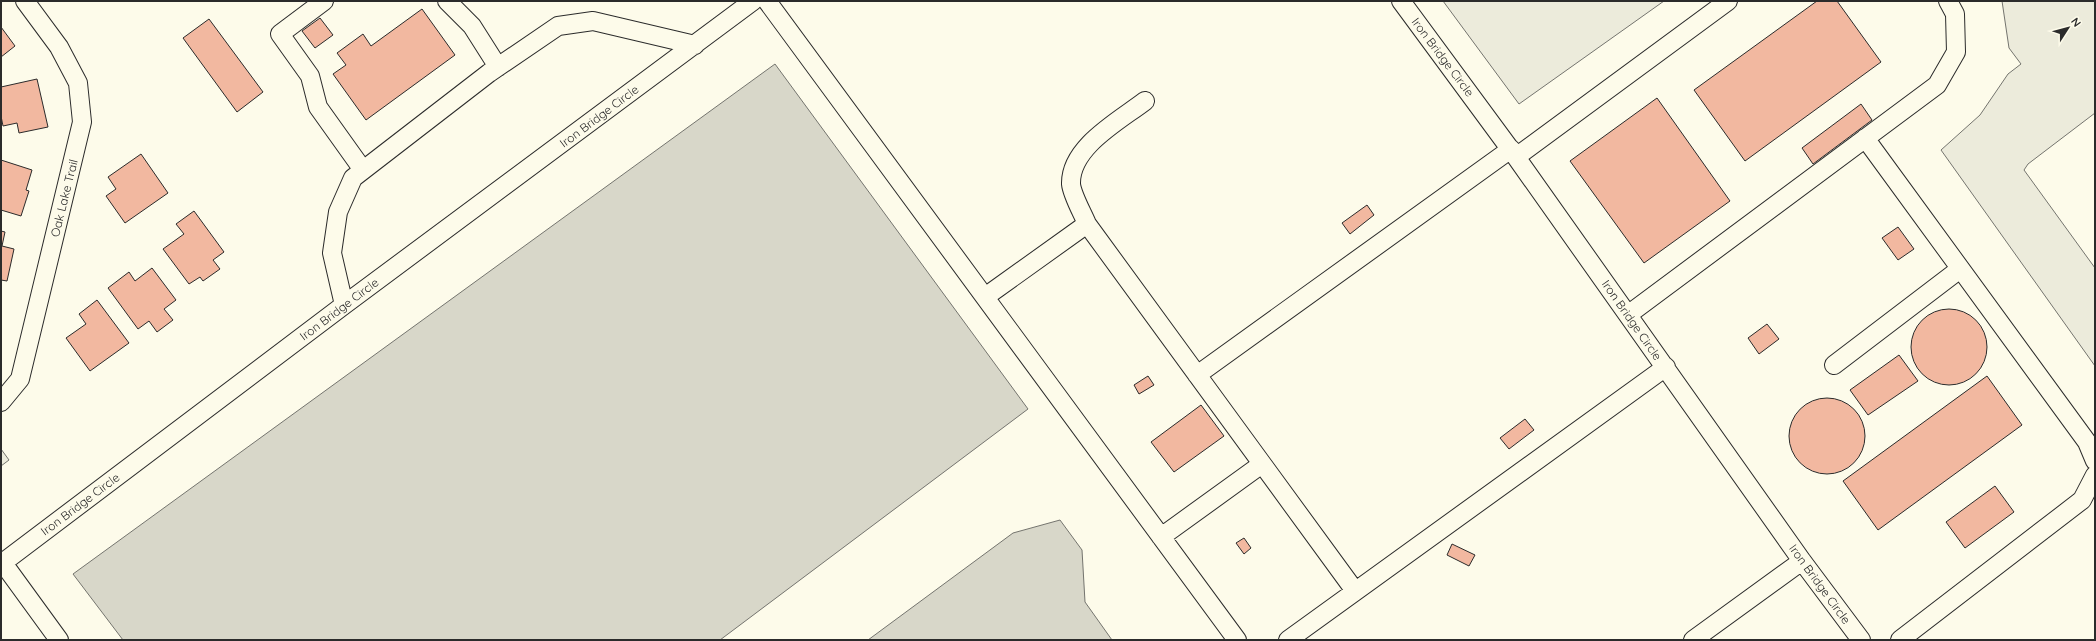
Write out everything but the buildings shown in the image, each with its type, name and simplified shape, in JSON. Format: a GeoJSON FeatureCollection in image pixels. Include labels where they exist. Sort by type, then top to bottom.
{"type":"FeatureCollection","features":[{"type":"Feature","properties":{"kind":"street","name":"Oak Lake Trail"},"geometry":{"type":"LineString","coordinates":[[1,402],[20,379],[82,122],[78,83],[59,47],[25,1]]}},
{"type":"Feature","properties":{"kind":"street"},"geometry":{"type":"LineString","coordinates":[[324,1],[280,34],[310,76],[318,107],[363,170]]}},
{"type":"Feature","properties":{"kind":"street"},"geometry":{"type":"LineString","coordinates":[[447,1],[472,26],[498,67]]}},
{"type":"Feature","properties":{"kind":"street","name":"Iron Bridge Circle"},"geometry":{"type":"LineString","coordinates":[[59,640],[2,563],[344,305],[753,1]]}},
{"type":"Feature","properties":{"kind":"street"},"geometry":{"type":"LineString","coordinates":[[767,1],[1237,640]]}},
{"type":"Feature","properties":{"kind":"street","name":"Iron Bridge Circle"},"geometry":{"type":"LineString","coordinates":[[1401,1],[1514,153],[1802,561],[1861,640]]}},
{"type":"Feature","properties":{"kind":"street"},"geometry":{"type":"LineString","coordinates":[[1197,375],[1728,1]]}},
{"type":"Feature","properties":{"kind":"street"},"geometry":{"type":"LineString","coordinates":[[1629,314],[1937,85],[1956,52],[1955,14],[1948,1]]}},
{"type":"Feature","properties":{"kind":"street"},"geometry":{"type":"LineString","coordinates":[[344,305],[332,253],[338,212],[352,178],[498,67],[558,26],[593,21],[695,45]]}},
{"type":"Feature","properties":{"kind":"street"},"geometry":{"type":"LineString","coordinates":[[1146,101],[1088,144],[1073,168],[1071,185],[1087,224],[1355,591]]}},
{"type":"Feature","properties":{"kind":"street"},"geometry":{"type":"LineString","coordinates":[[1865,138],[2087,442],[2095,461]]}},
{"type":"Feature","properties":{"kind":"street"},"geometry":{"type":"LineString","coordinates":[[985,297],[1087,224]]}},
{"type":"Feature","properties":{"kind":"street"},"geometry":{"type":"LineString","coordinates":[[1834,365],[1960,269]]}},
{"type":"Feature","properties":{"kind":"street"},"geometry":{"type":"LineString","coordinates":[[1288,640],[1666,367]]}},
{"type":"Feature","properties":{"kind":"street"},"geometry":{"type":"LineString","coordinates":[[1161,537],[1262,464]]}},
{"type":"Feature","properties":{"kind":"street"},"geometry":{"type":"LineString","coordinates":[[1900,640],[2082,500],[2095,476]]}},
{"type":"Feature","properties":{"kind":"street"},"geometry":{"type":"LineString","coordinates":[[1693,640],[1802,561]]}},
{"type":"Feature","properties":{"kind":"shaded area"},"geometry":{"type":"Polygon","coordinates":[[[1443,1],[1664,1],[1519,104],[1443,1]]]}},
{"type":"Feature","properties":{"kind":"shaded area"},"geometry":{"type":"Polygon","coordinates":[[[2002,1],[2095,1],[2095,113],[2028,164],[2024,170],[2095,268],[2095,366],[1941,150],[1980,115],[2008,74],[2021,64],[2009,48],[2002,1]]]}},
{"type":"Feature","properties":{"kind":"shaded area"},"geometry":{"type":"Polygon","coordinates":[[[775,64],[1028,409],[720,640],[123,640],[73,574],[775,64]]]}},
{"type":"Feature","properties":{"kind":"shaded area"},"geometry":{"type":"Polygon","coordinates":[[[1,449],[9,460],[1,466],[1,449]]]}},
{"type":"Feature","properties":{"kind":"shaded area"},"geometry":{"type":"Polygon","coordinates":[[[1060,520],[1082,550],[1085,602],[1112,640],[868,640],[1013,533],[1060,520]]]}}]}
